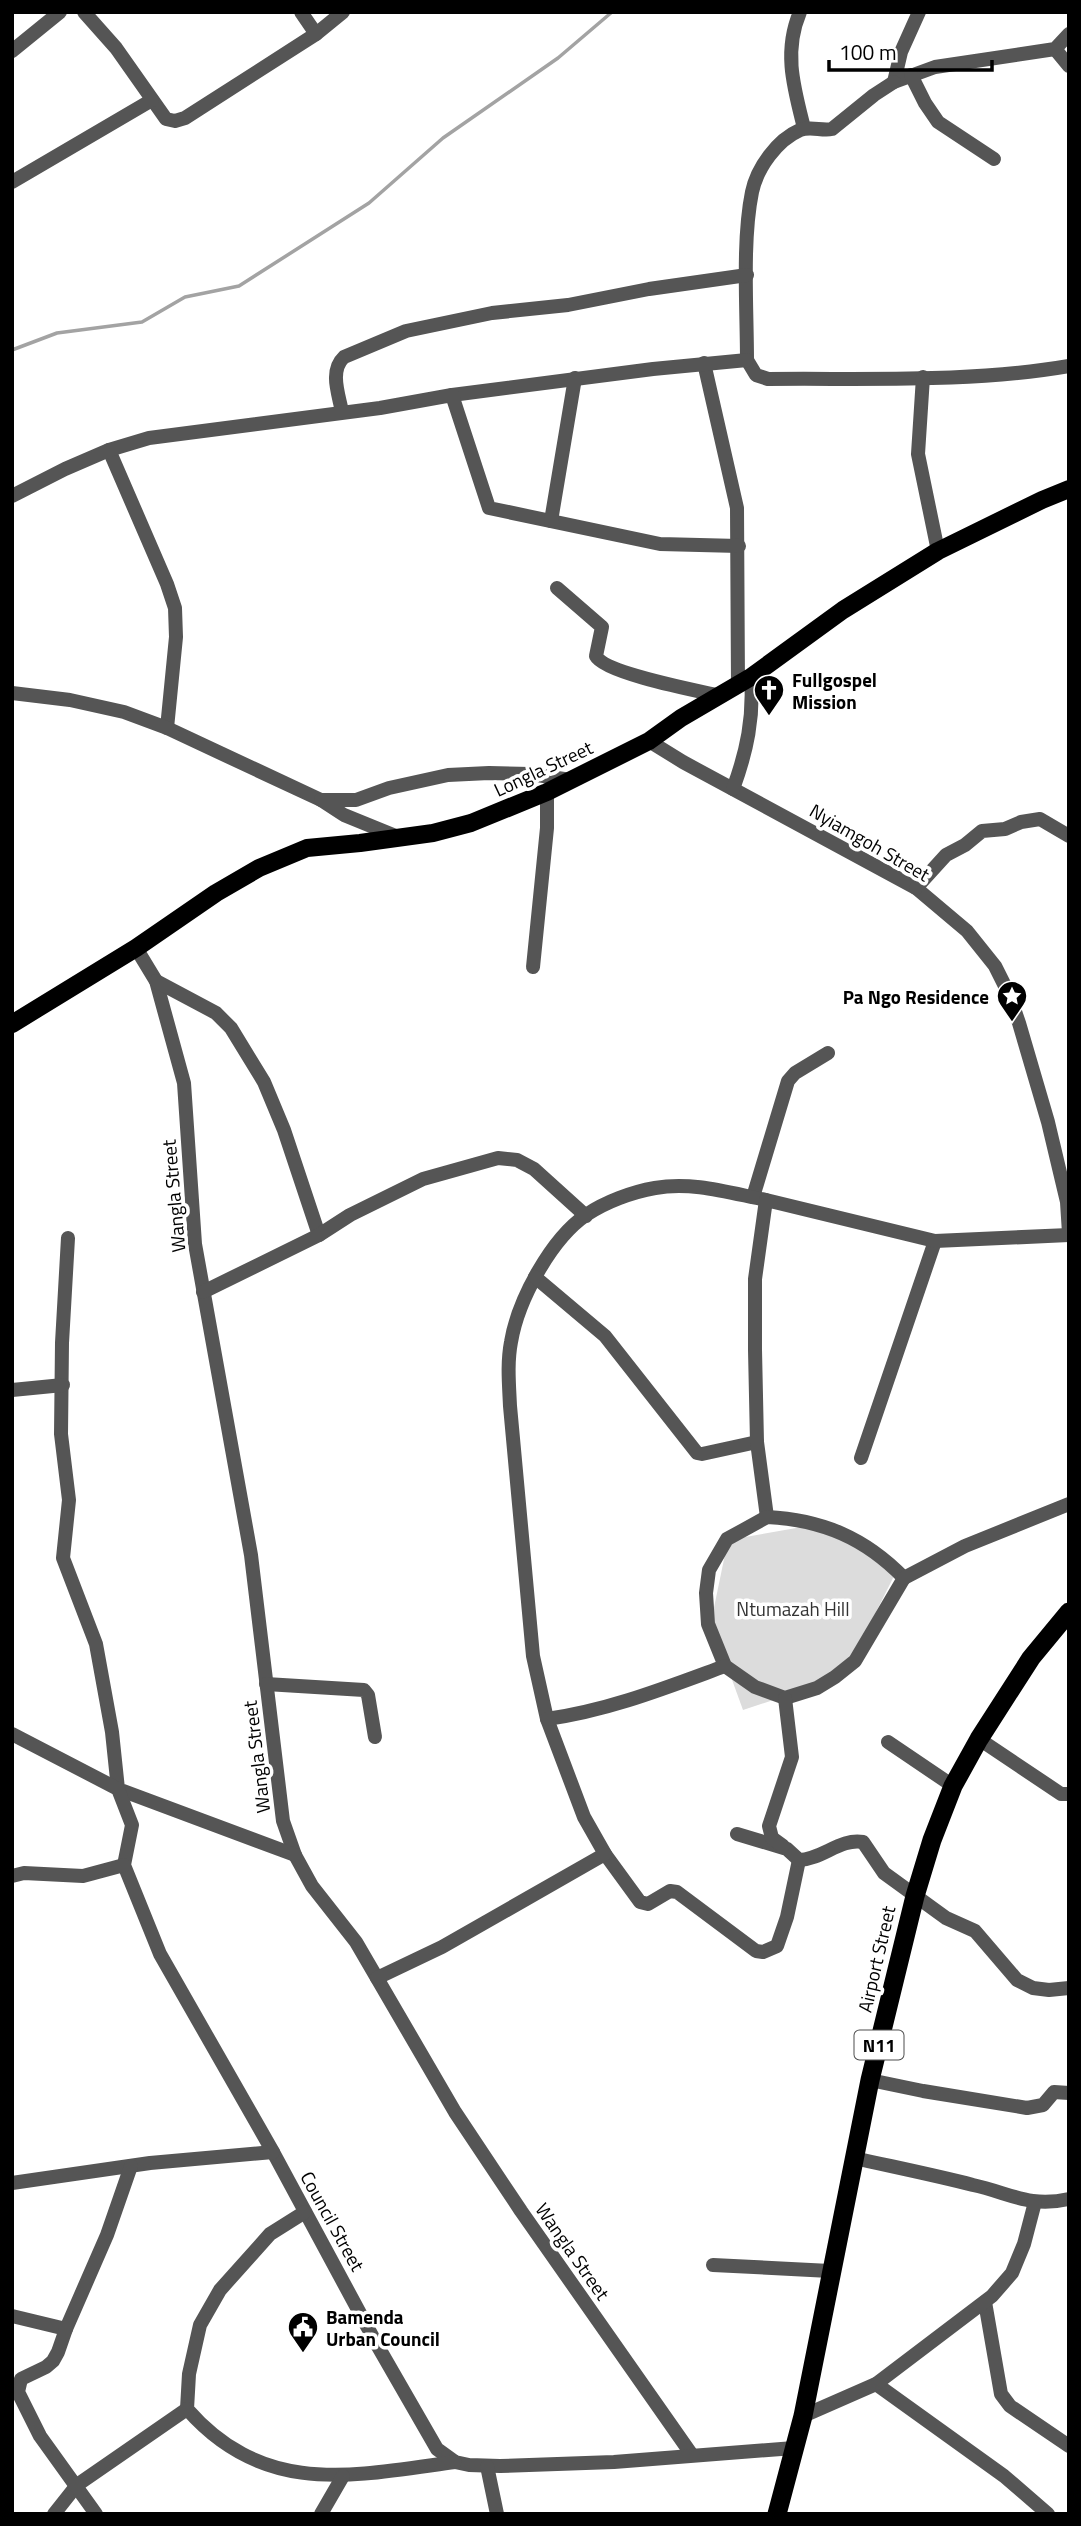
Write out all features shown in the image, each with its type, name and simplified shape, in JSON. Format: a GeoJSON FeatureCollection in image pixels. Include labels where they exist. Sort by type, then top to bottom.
{"type":"FeatureCollection","features":[{"type":"Feature","properties":{"kind":"highway","name":"Airport Street"},"geometry":{"type":"LineString","coordinates":[[777,2514],[803,2416],[870,2080],[915,1895],[932,1840],[953,1786],[979,1739],[1031,1658],[1069,1612]]}},
{"type":"Feature","properties":{"kind":"main road","name":"Longla Street"},"geometry":{"type":"LineString","coordinates":[[12,1024],[259,868],[302,849],[433,833],[471,823],[547,792],[649,741],[681,718],[745,681],[843,610],[938,551],[1069,489]]}},
{"type":"Feature","properties":{"kind":"street"},"geometry":{"type":"LineString","coordinates":[[12,51],[60,12]]}},
{"type":"Feature","properties":{"kind":"street"},"geometry":{"type":"LineString","coordinates":[[84,12],[116,48],[166,119],[175,121],[185,118],[316,34],[343,12]]}},
{"type":"Feature","properties":{"kind":"street"},"geometry":{"type":"LineString","coordinates":[[301,12],[316,34]]}},
{"type":"Feature","properties":{"kind":"street"},"geometry":{"type":"LineString","coordinates":[[800,12],[791,43],[790,71],[804,128]]}},
{"type":"Feature","properties":{"kind":"street"},"geometry":{"type":"LineString","coordinates":[[894,82],[905,41],[919,12]]}},
{"type":"Feature","properties":{"kind":"street"},"geometry":{"type":"LineString","coordinates":[[1069,34],[1055,49],[958,63],[911,75],[894,82],[832,129],[804,128],[787,137],[759,172],[752,192],[747,275],[747,360],[755,375],[768,379],[1024,374],[1069,366]]}},
{"type":"Feature","properties":{"kind":"street"},"geometry":{"type":"LineString","coordinates":[[1055,49],[1069,66]]}},
{"type":"Feature","properties":{"kind":"street"},"geometry":{"type":"LineString","coordinates":[[911,75],[938,122],[994,159]]}},
{"type":"Feature","properties":{"kind":"street"},"geometry":{"type":"LineString","coordinates":[[12,182],[152,100]]}},
{"type":"Feature","properties":{"kind":"street"},"geometry":{"type":"LineString","coordinates":[[342,412],[335,371],[337,363],[406,331],[492,313],[568,305],[649,289],[747,275]]}},
{"type":"Feature","properties":{"kind":"street"},"geometry":{"type":"LineString","coordinates":[[12,496],[109,450],[149,438],[575,378],[747,360]]}},
{"type":"Feature","properties":{"kind":"street"},"geometry":{"type":"LineString","coordinates":[[704,363],[737,508],[745,681],[752,717],[750,737],[733,789]]}},
{"type":"Feature","properties":{"kind":"street"},"geometry":{"type":"LineString","coordinates":[[923,377],[918,454],[938,551]]}},
{"type":"Feature","properties":{"kind":"street"},"geometry":{"type":"LineString","coordinates":[[551,521],[575,378]]}},
{"type":"Feature","properties":{"kind":"street"},"geometry":{"type":"LineString","coordinates":[[452,395],[489,508],[660,544],[738,546]]}},
{"type":"Feature","properties":{"kind":"street"},"geometry":{"type":"LineString","coordinates":[[109,450],[175,608],[176,637],[167,728]]}},
{"type":"Feature","properties":{"kind":"street"},"geometry":{"type":"LineString","coordinates":[[558,587],[602,626],[596,656],[602,663],[652,680],[721,696]]}},
{"type":"Feature","properties":{"kind":"street"},"geometry":{"type":"LineString","coordinates":[[12,693],[124,712],[167,728],[321,800],[344,816],[398,837]]}},
{"type":"Feature","properties":{"kind":"street","name":"Nyiamgoh Street"},"geometry":{"type":"LineString","coordinates":[[649,741],[916,888],[967,931],[995,966],[1009,994],[1048,1122],[1068,1202],[1069,1234]]}},
{"type":"Feature","properties":{"kind":"street"},"geometry":{"type":"LineString","coordinates":[[321,800],[356,800],[389,788],[448,775],[530,774],[571,780]]}},
{"type":"Feature","properties":{"kind":"street"},"geometry":{"type":"LineString","coordinates":[[533,967],[546,839],[547,792]]}},
{"type":"Feature","properties":{"kind":"street"},"geometry":{"type":"LineString","coordinates":[[916,888],[946,855],[965,845],[982,831],[1005,829],[1021,822],[1040,819],[1069,836]]}},
{"type":"Feature","properties":{"kind":"street","name":"Wangla Street"},"geometry":{"type":"LineString","coordinates":[[136,948],[156,981],[184,1083],[195,1244],[251,1555],[283,1821],[295,1855],[312,1886],[356,1942],[454,2112],[692,2455]]}},
{"type":"Feature","properties":{"kind":"street"},"geometry":{"type":"LineString","coordinates":[[156,981],[216,1013],[231,1028],[264,1082],[284,1130],[318,1235]]}},
{"type":"Feature","properties":{"kind":"street"},"geometry":{"type":"LineString","coordinates":[[767,1517],[757,1442],[755,1279],[760,1199],[788,1082],[795,1073],[828,1053]]}},
{"type":"Feature","properties":{"kind":"street"},"geometry":{"type":"LineString","coordinates":[[203,1292],[423,1179],[498,1158],[517,1160],[534,1168],[586,1216]]}},
{"type":"Feature","properties":{"kind":"street"},"geometry":{"type":"LineString","coordinates":[[799,1860],[787,1917],[777,1946],[763,1952],[756,1951],[677,1892],[670,1891],[648,1904],[639,1902],[605,1854],[573,1790],[547,1719],[533,1656],[516,1491],[508,1371],[511,1340],[518,1316],[535,1277],[561,1239],[586,1216],[621,1198],[655,1188],[682,1186],[760,1199],[934,1241],[1069,1234]]}},
{"type":"Feature","properties":{"kind":"street"},"geometry":{"type":"LineString","coordinates":[[16,1871],[83,1876],[124,1865],[132,1825],[118,1789],[96,1644],[63,1558],[69,1500],[61,1434],[62,1343],[68,1238]]}},
{"type":"Feature","properties":{"kind":"street"},"geometry":{"type":"LineString","coordinates":[[860,1458],[934,1241]]}},
{"type":"Feature","properties":{"kind":"street"},"geometry":{"type":"LineString","coordinates":[[535,1277],[605,1336],[697,1453],[757,1442]]}},
{"type":"Feature","properties":{"kind":"street"},"geometry":{"type":"LineString","coordinates":[[12,1390],[63,1385]]}},
{"type":"Feature","properties":{"kind":"street"},"geometry":{"type":"LineString","coordinates":[[904,1578],[873,1549],[832,1528],[792,1518],[767,1517],[727,1539],[709,1570],[706,1593],[708,1624],[725,1666],[755,1687],[785,1698],[817,1688],[855,1661],[904,1578],[965,1546],[1069,1504]]}},
{"type":"Feature","properties":{"kind":"street"},"geometry":{"type":"LineString","coordinates":[[547,1719],[586,1714],[621,1704],[725,1666]]}},
{"type":"Feature","properties":{"kind":"street"},"geometry":{"type":"LineString","coordinates":[[266,1684],[364,1690],[368,1695],[375,1737]]}},
{"type":"Feature","properties":{"kind":"street"},"geometry":{"type":"LineString","coordinates":[[785,1698],[792,1757],[769,1826],[772,1838],[799,1860],[813,1859],[846,1842],[863,1842],[884,1872],[946,1918],[975,1931],[1017,1980],[1032,1988],[1069,1988]]}},
{"type":"Feature","properties":{"kind":"street"},"geometry":{"type":"LineString","coordinates":[[12,1734],[118,1789],[295,1855]]}},
{"type":"Feature","properties":{"kind":"street"},"geometry":{"type":"LineString","coordinates":[[979,1739],[1060,1794],[1069,1794]]}},
{"type":"Feature","properties":{"kind":"street"},"geometry":{"type":"LineString","coordinates":[[888,1742],[953,1786]]}},
{"type":"Feature","properties":{"kind":"street"},"geometry":{"type":"LineString","coordinates":[[737,1834],[787,1849]]}},
{"type":"Feature","properties":{"kind":"street"},"geometry":{"type":"LineString","coordinates":[[377,1978],[442,1947],[605,1854]]}},
{"type":"Feature","properties":{"kind":"street","name":"Council Street"},"geometry":{"type":"LineString","coordinates":[[124,1865],[160,1954],[273,2152],[423,2428],[437,2448],[455,2462]]}},
{"type":"Feature","properties":{"kind":"street"},"geometry":{"type":"LineString","coordinates":[[870,2080],[935,2094],[1027,2108],[1043,2105],[1054,2092],[1069,2093]]}},
{"type":"Feature","properties":{"kind":"street"},"geometry":{"type":"LineString","coordinates":[[12,2183],[131,2166],[273,2152]]}},
{"type":"Feature","properties":{"kind":"street"},"geometry":{"type":"LineString","coordinates":[[855,2158],[976,2185],[1010,2197],[1035,2202],[1069,2199]]}},
{"type":"Feature","properties":{"kind":"street"},"geometry":{"type":"LineString","coordinates":[[96,2514],[78,2485],[40,2436],[18,2392],[21,2379],[53,2361],[107,2235],[131,2166]]}},
{"type":"Feature","properties":{"kind":"street"},"geometry":{"type":"LineString","coordinates":[[803,2416],[876,2384],[985,2302],[1012,2273],[1024,2244],[1035,2202]]}},
{"type":"Feature","properties":{"kind":"street"},"geometry":{"type":"LineString","coordinates":[[305,2212],[270,2234],[220,2290],[200,2325],[189,2374],[187,2409],[206,2432],[243,2456],[278,2470],[343,2476],[455,2462],[487,2466],[614,2462],[794,2448]]}},
{"type":"Feature","properties":{"kind":"street"},"geometry":{"type":"LineString","coordinates":[[713,2265],[830,2271]]}},
{"type":"Feature","properties":{"kind":"street"},"geometry":{"type":"LineString","coordinates":[[985,2302],[1000,2394],[1010,2406],[1069,2446]]}},
{"type":"Feature","properties":{"kind":"street"},"geometry":{"type":"LineString","coordinates":[[12,2316],[66,2329]]}},
{"type":"Feature","properties":{"kind":"street"},"geometry":{"type":"LineString","coordinates":[[876,2384],[1004,2476],[1048,2514]]}},
{"type":"Feature","properties":{"kind":"street"},"geometry":{"type":"LineString","coordinates":[[54,2514],[78,2485],[187,2409]]}},
{"type":"Feature","properties":{"kind":"street"},"geometry":{"type":"LineString","coordinates":[[487,2466],[497,2514]]}},
{"type":"Feature","properties":{"kind":"street"},"geometry":{"type":"LineString","coordinates":[[321,2514],[343,2476]]}},
{"type":"Feature","properties":{"kind":"green space","name":"Ntumazah Hill"},"geometry":{"type":"Polygon","coordinates":[[[819,1524],[896,1572],[851,1662],[816,1686],[743,1710],[711,1622],[728,1540],[819,1524]]]}},
{"type":"Feature","properties":{"kind":"waterway"},"geometry":{"type":"LineString","coordinates":[[12,350],[57,333],[142,322],[185,297],[239,286],[369,203],[443,138],[558,58],[612,12]]}},
{"type":"Feature","properties":{"kind":"place","name":"Fullgospel Mission"},"geometry":{"type":"Point","coordinates":[769,717]}},
{"type":"Feature","properties":{"kind":"place","name":"Pa Ngo Residence"},"geometry":{"type":"Point","coordinates":[1012,1023]}},
{"type":"Feature","properties":{"kind":"place","name":"Bamenda Urban Council"},"geometry":{"type":"Point","coordinates":[303,2354]}}]}
